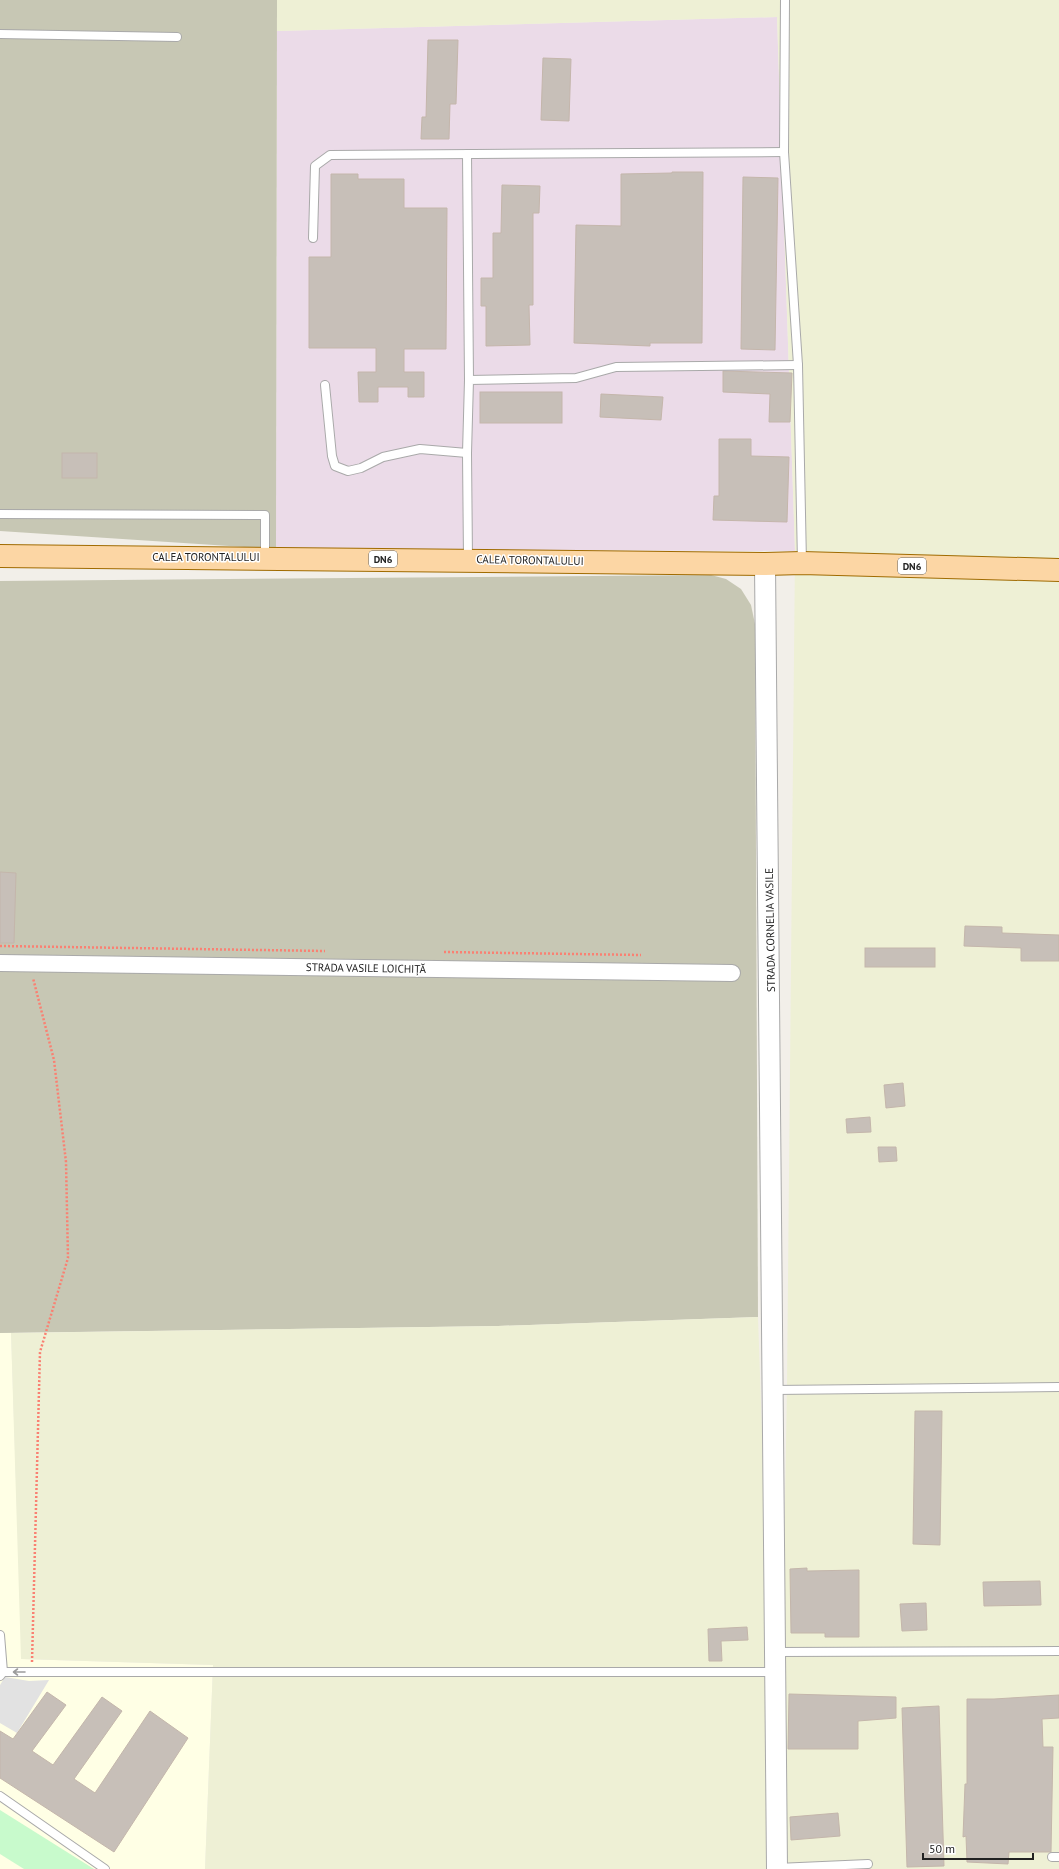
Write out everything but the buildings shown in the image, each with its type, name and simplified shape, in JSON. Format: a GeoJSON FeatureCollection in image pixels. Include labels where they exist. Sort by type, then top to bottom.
{"type":"FeatureCollection","features":[{"type":"Feature","properties":{"kind":"main road","name":"CALEA TORONTALULUI"},"geometry":{"type":"LineString","coordinates":[[0,556],[765,564],[802,563],[1059,570]]}},
{"type":"Feature","properties":{"kind":"street","name":"STRADA CORNELIA VASILE"},"geometry":{"type":"LineString","coordinates":[[765,564],[777,1868]]}},
{"type":"Feature","properties":{"kind":"street","name":"STRADA VASILE LOICHIȚĂ"},"geometry":{"type":"LineString","coordinates":[[0,963],[732,973]]}},
{"type":"Feature","properties":{"kind":"lane"},"geometry":{"type":"LineString","coordinates":[[785,0],[784,152],[798,366],[802,563]]}},
{"type":"Feature","properties":{"kind":"lane"},"geometry":{"type":"LineString","coordinates":[[0,34],[177,37]]}},
{"type":"Feature","properties":{"kind":"lane"},"geometry":{"type":"LineString","coordinates":[[313,238],[315,166],[330,155],[784,152]]}},
{"type":"Feature","properties":{"kind":"lane"},"geometry":{"type":"LineString","coordinates":[[467,154],[469,380],[467,453],[468,560]]}},
{"type":"Feature","properties":{"kind":"lane"},"geometry":{"type":"LineString","coordinates":[[469,380],[576,378],[616,367],[798,366]]}},
{"type":"Feature","properties":{"kind":"lane"},"geometry":{"type":"LineString","coordinates":[[326,385],[332,456],[335,466],[348,471],[362,468],[383,457],[420,449],[467,453]]}},
{"type":"Feature","properties":{"kind":"lane"},"geometry":{"type":"LineString","coordinates":[[0,514],[266,515],[265,558]]}},
{"type":"Feature","properties":{"kind":"lane"},"geometry":{"type":"LineString","coordinates":[[773,1390],[1059,1387]]}},
{"type":"Feature","properties":{"kind":"lane"},"geometry":{"type":"LineString","coordinates":[[0,1635],[1,1674],[35,1672],[775,1672]]}},
{"type":"Feature","properties":{"kind":"lane"},"geometry":{"type":"LineString","coordinates":[[774,1652],[1059,1651]]}},
{"type":"Feature","properties":{"kind":"lane"},"geometry":{"type":"LineString","coordinates":[[0,1796],[105,1869]]}},
{"type":"Feature","properties":{"kind":"lane"},"geometry":{"type":"LineString","coordinates":[[777,1868],[868,1864]]}},
{"type":"Feature","properties":{"kind":"path"},"geometry":{"type":"LineString","coordinates":[[34,964],[33,978],[54,1060],[66,1162],[68,1258],[40,1352],[35,1672]]}},
{"type":"Feature","properties":{"kind":"shaded area"},"geometry":{"type":"Polygon","coordinates":[[[0,0],[277,0],[276,549],[0,531],[0,0]]]}},
{"type":"Feature","properties":{"kind":"shaded area"},"geometry":{"type":"Polygon","coordinates":[[[277,0],[1059,0],[1059,1869],[779,1869],[787,1384],[795,551],[777,17],[277,31],[277,0]]]}},
{"type":"Feature","properties":{"kind":"shaded area"},"geometry":{"type":"Polygon","coordinates":[[[777,17],[795,551],[276,549],[277,31],[777,17]]]}},
{"type":"Feature","properties":{"kind":"shaded area"},"geometry":{"type":"Polygon","coordinates":[[[711,575],[726,579],[741,589],[751,605],[755,624],[758,1317],[498,1326],[0,1333],[0,581],[711,575]]]}},
{"type":"Feature","properties":{"kind":"shaded area"},"geometry":{"type":"Polygon","coordinates":[[[758,1317],[777,1869],[205,1869],[213,1665],[21,1659],[11,1333],[498,1326],[758,1317]]]}},
{"type":"Feature","properties":{"kind":"shaded area"},"geometry":{"type":"Polygon","coordinates":[[[0,1333],[11,1333],[22,1659],[213,1665],[205,1869],[0,1869],[0,1333]]]}},
{"type":"Feature","properties":{"kind":"shaded area"},"geometry":{"type":"Polygon","coordinates":[[[5,1677],[29,1681],[49,1680],[17,1733],[0,1723],[0,1685],[5,1677]]]}},
{"type":"Feature","properties":{"kind":"green space"},"geometry":{"type":"Polygon","coordinates":[[[0,1810],[94,1869],[24,1869],[0,1854],[0,1810]]]}}]}
